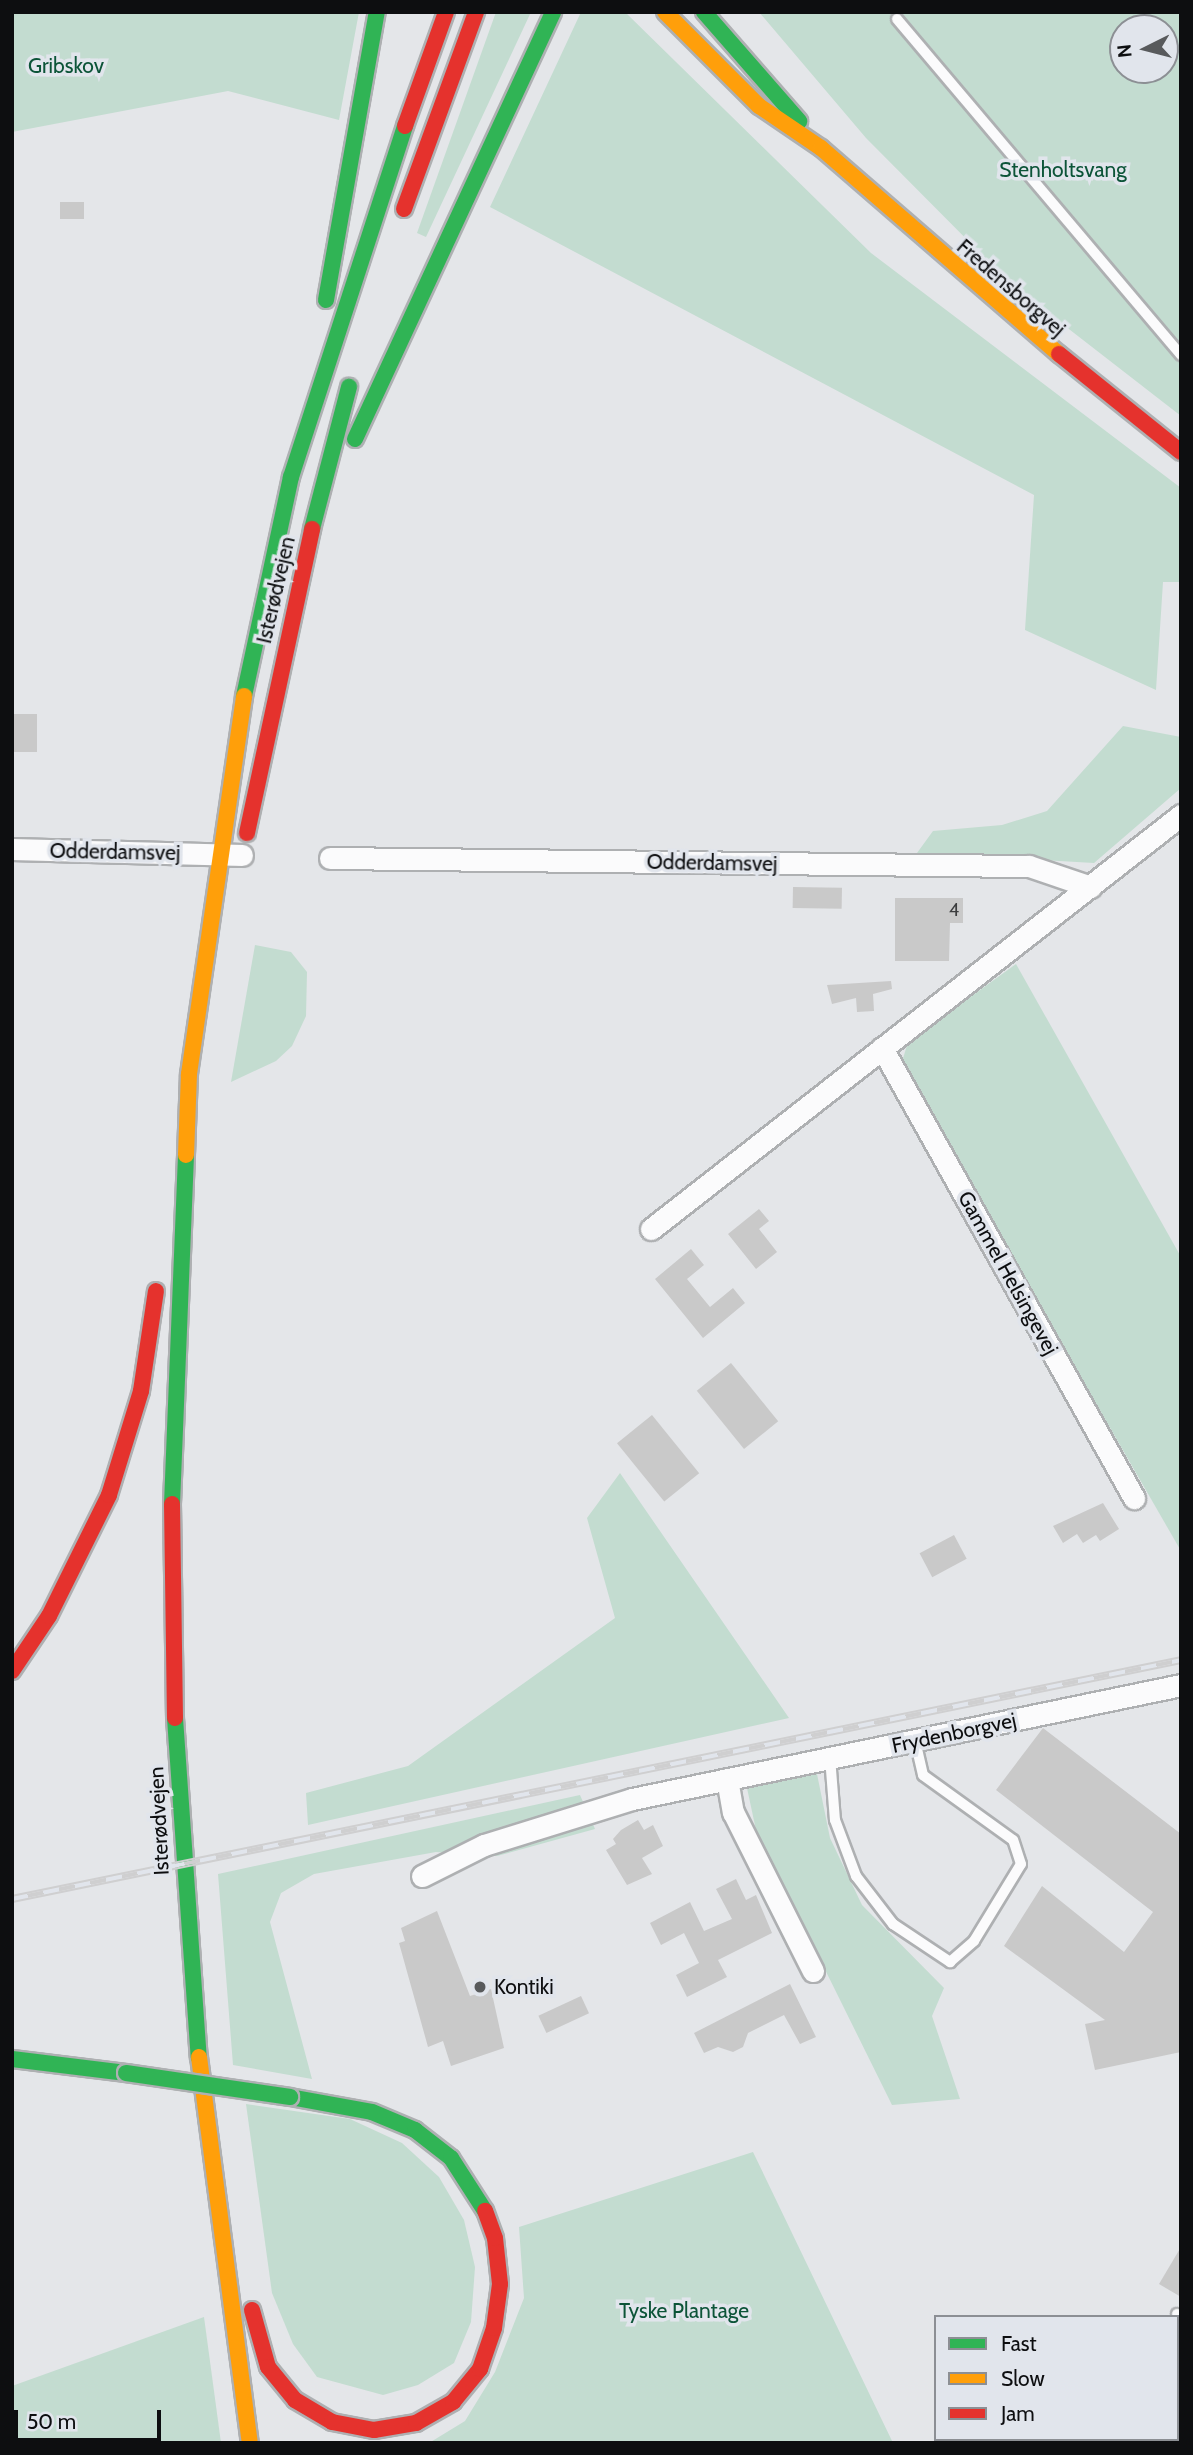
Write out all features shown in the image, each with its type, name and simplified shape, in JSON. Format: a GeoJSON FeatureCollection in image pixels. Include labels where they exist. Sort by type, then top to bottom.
{"type":"FeatureCollection","features":[{"type":"Feature","properties":{"kind":"main road"},"geometry":{"type":"LineString","coordinates":[[323,315],[377,12]]}},
{"type":"Feature","properties":{"kind":"main road","name":"Isterødvejen"},"geometry":{"type":"LineString","coordinates":[[250,2443],[202,2101],[183,1890],[170,1563],[189,1074],[218,854],[240,714],[290,477],[321,394],[381,194],[446,12]]}},
{"type":"Feature","properties":{"kind":"main road"},"geometry":{"type":"LineString","coordinates":[[397,232],[476,12]]}},
{"type":"Feature","properties":{"kind":"main road"},"geometry":{"type":"LineString","coordinates":[[307,547],[553,12]]}},
{"type":"Feature","properties":{"kind":"main road","name":"Fredensborgvej"},"geometry":{"type":"LineString","coordinates":[[665,12],[759,106],[821,148]]}},
{"type":"Feature","properties":{"kind":"main road","name":"Fredensborgvej"},"geometry":{"type":"LineString","coordinates":[[704,12],[821,148],[985,295],[1181,452]]}},
{"type":"Feature","properties":{"kind":"main road"},"geometry":{"type":"LineString","coordinates":[[290,477],[317,339]]}},
{"type":"Feature","properties":{"kind":"main road","name":"Isterødvejen"},"geometry":{"type":"LineString","coordinates":[[241,862],[307,547],[354,373]]}},
{"type":"Feature","properties":{"kind":"main road"},"geometry":{"type":"LineString","coordinates":[[164,1225],[189,1074]]}},
{"type":"Feature","properties":{"kind":"main road","name":"Isterødvejen"},"geometry":{"type":"LineString","coordinates":[[186,1194],[206,1111]]}},
{"type":"Feature","properties":{"kind":"main road"},"geometry":{"type":"LineString","coordinates":[[12,1671],[49,1616],[109,1495],[141,1391],[159,1266]]}},
{"type":"Feature","properties":{"kind":"main road"},"geometry":{"type":"LineString","coordinates":[[174,1425],[189,1514],[191,1583]]}},
{"type":"Feature","properties":{"kind":"main road"},"geometry":{"type":"LineString","coordinates":[[12,2059],[290,2097],[372,2112],[415,2130],[451,2158],[479,2195],[495,2238],[500,2284],[494,2328],[480,2369],[453,2402],[416,2423],[374,2430],[332,2422],[295,2400],[268,2367],[249,2286]]}},
{"type":"Feature","properties":{"kind":"main road"},"geometry":{"type":"LineString","coordinates":[[220,2062],[226,2113]]}},
{"type":"Feature","properties":{"kind":"street"},"geometry":{"type":"LineString","coordinates":[[651,1229],[1181,815]]}},
{"type":"Feature","properties":{"kind":"street","name":"Odderdamsvej"},"geometry":{"type":"LineString","coordinates":[[12,849],[218,854],[241,862]]}},
{"type":"Feature","properties":{"kind":"street","name":"Odderdamsvej"},"geometry":{"type":"LineString","coordinates":[[330,858],[1029,866],[1091,887]]}},
{"type":"Feature","properties":{"kind":"street","name":"Gammel Helsingevej"},"geometry":{"type":"LineString","coordinates":[[882,1048],[1134,1498]]}},
{"type":"Feature","properties":{"kind":"street","name":"Frydenborgvej"},"geometry":{"type":"LineString","coordinates":[[422,1876],[484,1845],[632,1800],[1181,1685]]}},
{"type":"Feature","properties":{"kind":"street"},"geometry":{"type":"LineString","coordinates":[[727,1779],[733,1812],[813,1971]]}},
{"type":"Feature","properties":{"kind":"lane"},"geometry":{"type":"LineString","coordinates":[[897,19],[1181,355]]}},
{"type":"Feature","properties":{"kind":"lane"},"geometry":{"type":"LineString","coordinates":[[830,1757],[835,1820],[856,1876],[893,1923],[950,1962],[974,1941],[1021,1864],[1013,1840],[923,1775],[915,1741]]}},
{"type":"Feature","properties":{"kind":"green space","name":"Gribskov"},"geometry":{"type":"Polygon","coordinates":[[[12,12],[359,12],[339,120],[228,91],[12,132],[12,12]]]}},
{"type":"Feature","properties":{"kind":"green space"},"geometry":{"type":"Polygon","coordinates":[[[496,12],[531,12],[426,237],[417,233],[496,12]]]}},
{"type":"Feature","properties":{"kind":"green space"},"geometry":{"type":"Polygon","coordinates":[[[581,12],[625,12],[871,253],[1181,488],[1181,582],[1163,582],[1156,690],[1025,630],[1034,495],[490,207],[581,12]]]}},
{"type":"Feature","properties":{"kind":"green space","name":"Stenholtsvang"},"geometry":{"type":"Polygon","coordinates":[[[759,12],[1181,12],[1181,416],[1012,285],[866,138],[759,12]]]}},
{"type":"Feature","properties":{"kind":"green space"},"geometry":{"type":"Polygon","coordinates":[[[1123,726],[1181,737],[1181,788],[1094,863],[917,853],[933,831],[1002,825],[1047,811],[1123,726]]]}},
{"type":"Feature","properties":{"kind":"green space"},"geometry":{"type":"Polygon","coordinates":[[[255,945],[291,952],[307,972],[306,1016],[292,1046],[276,1061],[231,1082],[255,945]]]}},
{"type":"Feature","properties":{"kind":"green space"},"geometry":{"type":"Polygon","coordinates":[[[1016,964],[1181,1257],[1181,1551],[901,1065],[908,1042],[1016,964]]]}},
{"type":"Feature","properties":{"kind":"green space"},"geometry":{"type":"Polygon","coordinates":[[[620,1473],[789,1718],[308,1825],[306,1793],[408,1766],[615,1618],[587,1518],[620,1473]]]}},
{"type":"Feature","properties":{"kind":"green space"},"geometry":{"type":"Polygon","coordinates":[[[817,1774],[830,1838],[862,1905],[944,1988],[932,2016],[960,2099],[892,2105],[756,1830],[747,1788],[817,1774]]]}},
{"type":"Feature","properties":{"kind":"green space"},"geometry":{"type":"Polygon","coordinates":[[[580,1795],[595,1829],[497,1856],[436,1852],[314,1874],[281,1893],[270,1922],[312,2079],[233,2065],[218,1874],[580,1795]]]}},
{"type":"Feature","properties":{"kind":"green space"},"geometry":{"type":"Polygon","coordinates":[[[246,2104],[350,2119],[402,2143],[439,2177],[464,2220],[475,2267],[471,2322],[454,2363],[418,2385],[383,2395],[317,2377],[293,2344],[272,2293],[246,2104]]]}},
{"type":"Feature","properties":{"kind":"green space","name":"Tyske Plantage"},"geometry":{"type":"Polygon","coordinates":[[[753,2152],[893,2443],[429,2443],[465,2421],[495,2372],[524,2298],[519,2227],[753,2152]]]}},
{"type":"Feature","properties":{"kind":"green space"},"geometry":{"type":"Polygon","coordinates":[[[204,2317],[221,2443],[12,2443],[12,2386],[204,2317]]]}},
{"type":"Feature","properties":{"kind":"building"},"geometry":{"type":"Polygon","coordinates":[[[60,202],[84,202],[84,219],[60,219],[60,202]]]}},
{"type":"Feature","properties":{"kind":"building"},"geometry":{"type":"Polygon","coordinates":[[[12,714],[37,714],[37,752],[12,752],[12,714]]]}},
{"type":"Feature","properties":{"kind":"building"},"geometry":{"type":"Polygon","coordinates":[[[793,887],[842,888],[842,909],[793,908],[793,887]]]}},
{"type":"Feature","properties":{"kind":"building"},"geometry":{"type":"Polygon","coordinates":[[[895,898],[963,898],[963,923],[950,923],[949,961],[895,961],[895,898]]]}},
{"type":"Feature","properties":{"kind":"building"},"geometry":{"type":"Polygon","coordinates":[[[891,981],[892,989],[873,994],[874,1011],[857,1012],[856,998],[832,1004],[827,985],[891,981]]]}},
{"type":"Feature","properties":{"kind":"building"},"geometry":{"type":"Polygon","coordinates":[[[759,1209],[769,1221],[759,1229],[777,1252],[756,1269],[728,1234],[759,1209]]]}},
{"type":"Feature","properties":{"kind":"building"},"geometry":{"type":"Polygon","coordinates":[[[691,1249],[704,1265],[687,1279],[710,1307],[733,1288],[745,1303],[703,1338],[655,1279],[691,1249]]]}},
{"type":"Feature","properties":{"kind":"building"},"geometry":{"type":"Polygon","coordinates":[[[731,1363],[778,1421],[744,1449],[697,1391],[731,1363]]]}},
{"type":"Feature","properties":{"kind":"building"},"geometry":{"type":"Polygon","coordinates":[[[652,1415],[699,1473],[664,1502],[617,1443],[652,1415]]]}},
{"type":"Feature","properties":{"kind":"building"},"geometry":{"type":"Polygon","coordinates":[[[1103,1503],[1119,1529],[1100,1541],[1096,1535],[1083,1543],[1077,1534],[1063,1543],[1053,1526],[1103,1503]]]}},
{"type":"Feature","properties":{"kind":"building"},"geometry":{"type":"Polygon","coordinates":[[[954,1535],[967,1559],[932,1577],[920,1553],[954,1535]]]}},
{"type":"Feature","properties":{"kind":"building"},"geometry":{"type":"Polygon","coordinates":[[[1043,1728],[1181,1834],[1181,2052],[1095,2070],[1085,2024],[1105,2020],[1004,1946],[1042,1886],[1124,1952],[1153,1912],[996,1790],[1043,1728]]]}},
{"type":"Feature","properties":{"kind":"building"},"geometry":{"type":"Polygon","coordinates":[[[638,1820],[644,1830],[653,1825],[663,1846],[642,1858],[652,1874],[627,1885],[606,1850],[616,1844],[613,1839],[621,1830],[638,1820]]]}},
{"type":"Feature","properties":{"kind":"building"},"geometry":{"type":"Polygon","coordinates":[[[736,1879],[746,1900],[756,1895],[772,1933],[718,1960],[727,1977],[687,1997],[676,1975],[699,1963],[684,1933],[661,1945],[650,1923],[690,1902],[704,1931],[732,1919],[716,1889],[736,1879]]]}},
{"type":"Feature","properties":{"kind":"building"},"geometry":{"type":"Polygon","coordinates":[[[437,1911],[470,1996],[491,1989],[504,2048],[451,2066],[443,2041],[428,2047],[399,1943],[405,1941],[401,1928],[437,1911]]]}},
{"type":"Feature","properties":{"kind":"building"},"geometry":{"type":"Polygon","coordinates":[[[790,1984],[816,2037],[800,2044],[784,2015],[748,2033],[743,2047],[733,2052],[718,2047],[704,2053],[694,2033],[790,1984]]]}},
{"type":"Feature","properties":{"kind":"building"},"geometry":{"type":"Polygon","coordinates":[[[581,1996],[589,2013],[546,2033],[538,2016],[581,1996]]]}},
{"type":"Feature","properties":{"kind":"building"},"geometry":{"type":"Polygon","coordinates":[[[1181,2247],[1181,2297],[1159,2284],[1181,2247]]]}},
{"type":"Feature","properties":{"kind":"railway"},"geometry":{"type":"LineString","coordinates":[[12,1899],[1181,1660]]}},
{"type":"Feature","properties":{"kind":"traffic: fast"},"geometry":{"type":"LineString","coordinates":[[326,300],[377,12]]}},
{"type":"Feature","properties":{"kind":"traffic: fast"},"geometry":{"type":"LineString","coordinates":[[355,439],[553,12]]}},
{"type":"Feature","properties":{"kind":"traffic: fast"},"geometry":{"type":"LineString","coordinates":[[704,12],[799,121]]}},
{"type":"Feature","properties":{"kind":"traffic: fast"},"geometry":{"type":"LineString","coordinates":[[244,696],[291,477],[405,126]]}},
{"type":"Feature","properties":{"kind":"traffic: fast"},"geometry":{"type":"LineString","coordinates":[[312,529],[349,387]]}},
{"type":"Feature","properties":{"kind":"traffic: fast"},"geometry":{"type":"LineString","coordinates":[[172,1504],[186,1155]]}},
{"type":"Feature","properties":{"kind":"traffic: fast"},"geometry":{"type":"LineString","coordinates":[[175,1718],[199,2057]]}},
{"type":"Feature","properties":{"kind":"traffic: fast"},"geometry":{"type":"LineString","coordinates":[[12,2059],[126,2073]]}},
{"type":"Feature","properties":{"kind":"traffic: fast"},"geometry":{"type":"LineString","coordinates":[[126,2073],[290,2097]]}},
{"type":"Feature","properties":{"kind":"traffic: fast"},"geometry":{"type":"LineString","coordinates":[[290,2097],[372,2112],[415,2130],[451,2158],[485,2211]]}},
{"type":"Feature","properties":{"kind":"traffic: slow"},"geometry":{"type":"LineString","coordinates":[[665,12],[759,106],[821,148],[1059,354]]}},
{"type":"Feature","properties":{"kind":"traffic: slow"},"geometry":{"type":"LineString","coordinates":[[186,1155],[189,1074],[244,696]]}},
{"type":"Feature","properties":{"kind":"traffic: slow"},"geometry":{"type":"LineString","coordinates":[[199,2057],[250,2443]]}},
{"type":"Feature","properties":{"kind":"traffic: jam"},"geometry":{"type":"LineString","coordinates":[[405,126],[446,12]]}},
{"type":"Feature","properties":{"kind":"traffic: jam"},"geometry":{"type":"LineString","coordinates":[[404,209],[476,12]]}},
{"type":"Feature","properties":{"kind":"traffic: jam"},"geometry":{"type":"LineString","coordinates":[[1059,354],[1181,452]]}},
{"type":"Feature","properties":{"kind":"traffic: jam"},"geometry":{"type":"LineString","coordinates":[[247,833],[312,529]]}},
{"type":"Feature","properties":{"kind":"traffic: jam"},"geometry":{"type":"LineString","coordinates":[[12,1671],[49,1616],[109,1495],[141,1391],[156,1291]]}},
{"type":"Feature","properties":{"kind":"traffic: jam"},"geometry":{"type":"LineString","coordinates":[[172,1504],[175,1718]]}},
{"type":"Feature","properties":{"kind":"traffic: jam"},"geometry":{"type":"LineString","coordinates":[[252,2310],[268,2367],[295,2400],[332,2422],[374,2430],[416,2423],[453,2402],[480,2369],[494,2328],[500,2284],[495,2238],[485,2211]]}},
{"type":"Feature","properties":{"kind":"place","name":"Kontiki"},"geometry":{"type":"Point","coordinates":[480,1987]}}]}
